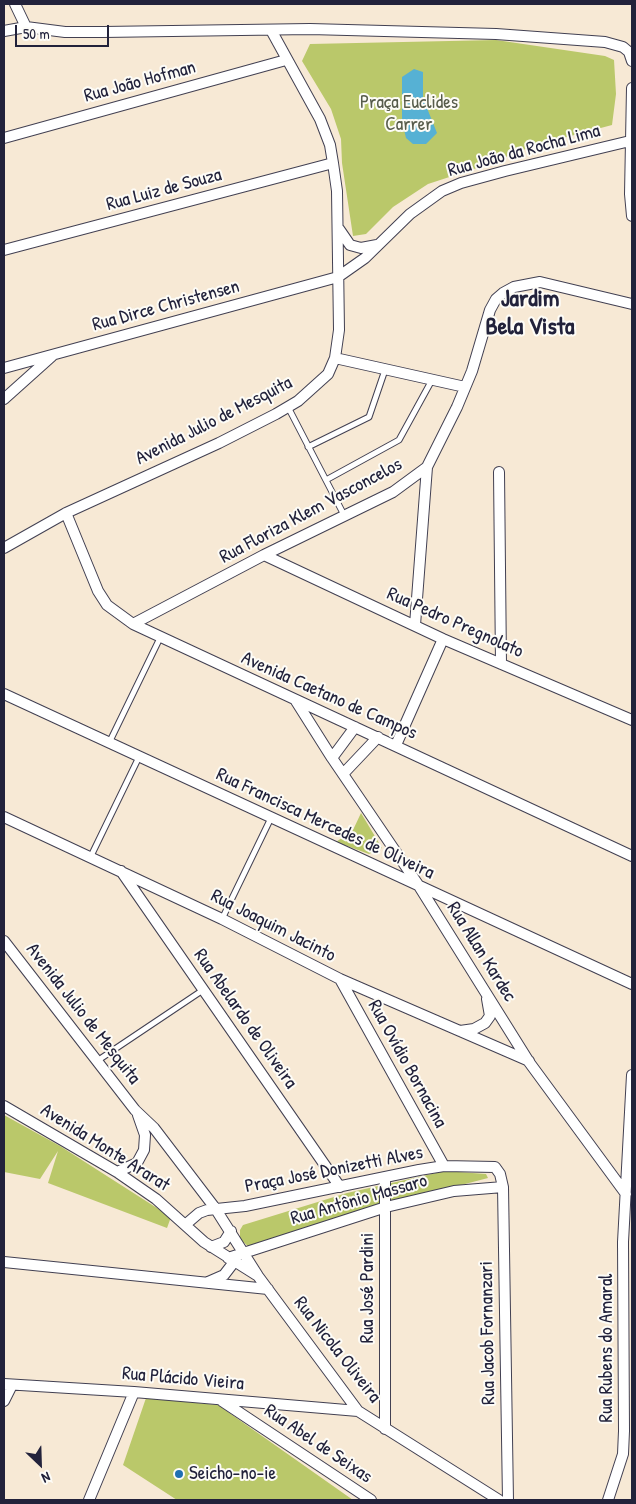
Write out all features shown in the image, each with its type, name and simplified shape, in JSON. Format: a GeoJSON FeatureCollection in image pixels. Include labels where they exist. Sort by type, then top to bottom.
{"type":"FeatureCollection","features":[{"type":"Feature","properties":{"kind":"street"},"geometry":{"type":"LineString","coordinates":[[14,4],[26,28]]}},
{"type":"Feature","properties":{"kind":"street"},"geometry":{"type":"LineString","coordinates":[[4,31],[26,28],[65,32],[310,29],[496,34],[606,42],[630,56]]}},
{"type":"Feature","properties":{"kind":"street","name":"Avenida Julio de Mesquita"},"geometry":{"type":"LineString","coordinates":[[4,548],[66,513],[219,443],[288,407],[315,388],[328,374],[336,358],[339,330],[338,226],[333,163],[330,145],[309,95],[286,60],[271,30]]}},
{"type":"Feature","properties":{"kind":"street","name":"Rua João Hofman"},"geometry":{"type":"LineString","coordinates":[[4,138],[286,60]]}},
{"type":"Feature","properties":{"kind":"street"},"geometry":{"type":"LineString","coordinates":[[632,88],[630,141],[632,216]]}},
{"type":"Feature","properties":{"kind":"street","name":"Rua João da Rocha Lima"},"geometry":{"type":"LineString","coordinates":[[338,277],[365,258],[410,214],[442,191],[461,183],[630,141]]}},
{"type":"Feature","properties":{"kind":"street","name":"Rua Luiz de Souza"},"geometry":{"type":"LineString","coordinates":[[4,250],[333,163]]}},
{"type":"Feature","properties":{"kind":"street"},"geometry":{"type":"LineString","coordinates":[[338,226],[350,245],[361,248],[377,245]]}},
{"type":"Feature","properties":{"kind":"street","name":"Rua Dirce Christensen"},"geometry":{"type":"LineString","coordinates":[[4,368],[338,277]]}},
{"type":"Feature","properties":{"kind":"street","name":"Rua Floriza Klem Vasconcelos"},"geometry":{"type":"LineString","coordinates":[[133,624],[264,555],[393,492],[427,467],[465,387],[493,304],[503,293],[514,287],[540,282],[632,304]]}},
{"type":"Feature","properties":{"kind":"street"},"geometry":{"type":"LineString","coordinates":[[4,399],[54,355]]}},
{"type":"Feature","properties":{"kind":"street"},"geometry":{"type":"LineString","coordinates":[[336,358],[465,387]]}},
{"type":"Feature","properties":{"kind":"street"},"geometry":{"type":"LineString","coordinates":[[415,625],[427,467]]}},
{"type":"Feature","properties":{"kind":"street"},"geometry":{"type":"LineString","coordinates":[[499,472],[501,664]]}},
{"type":"Feature","properties":{"kind":"street","name":"Avenida Caetano de Campos"},"geometry":{"type":"LineString","coordinates":[[66,513],[98,591],[107,606],[133,624],[632,856]]}},
{"type":"Feature","properties":{"kind":"street","name":"Rua Pedro Pregnolato"},"geometry":{"type":"LineString","coordinates":[[264,555],[443,639],[632,720]]}},
{"type":"Feature","properties":{"kind":"street"},"geometry":{"type":"LineString","coordinates":[[396,745],[443,639]]}},
{"type":"Feature","properties":{"kind":"street","name":"Rua Francisca Mercedes de Oliveira"},"geometry":{"type":"LineString","coordinates":[[4,694],[632,984]]}},
{"type":"Feature","properties":{"kind":"street","name":"Rua Allan Kardec"},"geometry":{"type":"LineString","coordinates":[[296,700],[332,758],[419,886],[529,1062],[626,1194]]}},
{"type":"Feature","properties":{"kind":"street"},"geometry":{"type":"LineString","coordinates":[[332,758],[354,727]]}},
{"type":"Feature","properties":{"kind":"street"},"geometry":{"type":"LineString","coordinates":[[343,774],[378,737]]}},
{"type":"Feature","properties":{"kind":"street","name":"Rua Joaquim Jacinto"},"geometry":{"type":"LineString","coordinates":[[4,817],[222,919],[340,979],[529,1062]]}},
{"type":"Feature","properties":{"kind":"street","name":"Rua Abelardo de Oliveira"},"geometry":{"type":"LineString","coordinates":[[120,870],[340,1187]]}},
{"type":"Feature","properties":{"kind":"street","name":"Avenida Julio de Mesquita"},"geometry":{"type":"LineString","coordinates":[[4,941],[135,1110],[154,1128],[215,1208]]}},
{"type":"Feature","properties":{"kind":"street","name":"Rua Ovídio Bornacina"},"geometry":{"type":"LineString","coordinates":[[340,979],[444,1166]]}},
{"type":"Feature","properties":{"kind":"street"},"geometry":{"type":"LineString","coordinates":[[459,1031],[474,1029],[485,1023],[490,1016],[485,992]]}},
{"type":"Feature","properties":{"kind":"street","name":"Rua Rubens do Amaral"},"geometry":{"type":"LineString","coordinates":[[608,1500],[623,1454],[628,1278],[626,1194],[632,1075]]}},
{"type":"Feature","properties":{"kind":"street","name":"Avenida Monte Ararat"},"geometry":{"type":"LineString","coordinates":[[4,1106],[118,1172],[156,1198],[185,1225]]}},
{"type":"Feature","properties":{"kind":"street","name":"Avenida Julio de Mesquita"},"geometry":{"type":"LineString","coordinates":[[118,1172],[137,1163],[144,1150],[145,1135],[135,1110]]}},
{"type":"Feature","properties":{"kind":"street","name":"Praça José Donizetti Alves"},"geometry":{"type":"LineString","coordinates":[[185,1225],[198,1213],[215,1208],[245,1206],[444,1166],[495,1167]]}},
{"type":"Feature","properties":{"kind":"street","name":"Rua Jacob Fornanzari"},"geometry":{"type":"LineString","coordinates":[[495,1167],[500,1174],[503,1187],[508,1500]]}},
{"type":"Feature","properties":{"kind":"street","name":"Rua José Pardini"},"geometry":{"type":"LineString","coordinates":[[385,1178],[385,1429]]}},
{"type":"Feature","properties":{"kind":"street","name":"Rua Antônio Massaro"},"geometry":{"type":"LineString","coordinates":[[231,1260],[245,1253],[386,1207],[454,1191],[503,1187]]}},
{"type":"Feature","properties":{"kind":"street","name":"Rua Nicola Oliveira"},"geometry":{"type":"LineString","coordinates":[[215,1208],[258,1276],[358,1411],[499,1500]]}},
{"type":"Feature","properties":{"kind":"street","name":"Rua Nicola Oliveira"},"geometry":{"type":"LineString","coordinates":[[185,1225],[211,1247],[258,1276]]}},
{"type":"Feature","properties":{"kind":"street"},"geometry":{"type":"LineString","coordinates":[[211,1247],[224,1242],[231,1231]]}},
{"type":"Feature","properties":{"kind":"street"},"geometry":{"type":"LineString","coordinates":[[207,1283],[224,1275],[231,1260]]}},
{"type":"Feature","properties":{"kind":"street"},"geometry":{"type":"LineString","coordinates":[[4,1262],[268,1289]]}},
{"type":"Feature","properties":{"kind":"street"},"geometry":{"type":"LineString","coordinates":[[4,1401],[8,1384]]}},
{"type":"Feature","properties":{"kind":"street","name":"Rua Plácido Vieira"},"geometry":{"type":"LineString","coordinates":[[8,1384],[134,1392],[221,1401],[358,1411]]}},
{"type":"Feature","properties":{"kind":"street"},"geometry":{"type":"LineString","coordinates":[[89,1500],[134,1392]]}},
{"type":"Feature","properties":{"kind":"street","name":"Rua Abel de Seixas"},"geometry":{"type":"LineString","coordinates":[[221,1401],[371,1500]]}},
{"type":"Feature","properties":{"kind":"lane"},"geometry":{"type":"LineString","coordinates":[[308,446],[368,417],[386,369]]}},
{"type":"Feature","properties":{"kind":"lane"},"geometry":{"type":"LineString","coordinates":[[326,480],[399,440],[432,380]]}},
{"type":"Feature","properties":{"kind":"lane"},"geometry":{"type":"LineString","coordinates":[[288,407],[344,515]]}},
{"type":"Feature","properties":{"kind":"lane"},"geometry":{"type":"LineString","coordinates":[[109,743],[160,638]]}},
{"type":"Feature","properties":{"kind":"lane"},"geometry":{"type":"LineString","coordinates":[[90,858],[139,757]]}},
{"type":"Feature","properties":{"kind":"lane"},"geometry":{"type":"LineString","coordinates":[[222,919],[270,818]]}},
{"type":"Feature","properties":{"kind":"lane"},"geometry":{"type":"LineString","coordinates":[[97,1061],[203,990]]}},
{"type":"Feature","properties":{"kind":"green space","name":"Praça Euclides Carrer"},"geometry":{"type":"Polygon","coordinates":[[[496,40],[605,56],[614,60],[616,94],[612,125],[533,146],[483,166],[428,184],[393,207],[366,234],[353,236],[342,163],[341,139],[331,109],[302,61],[310,44],[496,40]]]}},
{"type":"Feature","properties":{"kind":"green space"},"geometry":{"type":"Polygon","coordinates":[[[361,813],[382,848],[369,854],[336,842],[353,830],[361,813]]]}},
{"type":"Feature","properties":{"kind":"green space"},"geometry":{"type":"Polygon","coordinates":[[[4,1115],[60,1146],[171,1217],[167,1228],[48,1183],[58,1151],[40,1179],[4,1172],[4,1115]]]}},
{"type":"Feature","properties":{"kind":"green space"},"geometry":{"type":"Polygon","coordinates":[[[445,1171],[486,1174],[488,1178],[392,1203],[250,1248],[240,1239],[240,1230],[243,1225],[347,1193],[445,1171]]]}},
{"type":"Feature","properties":{"kind":"green space"},"geometry":{"type":"Polygon","coordinates":[[[146,1398],[218,1405],[353,1500],[177,1500],[123,1465],[146,1398]]]}},
{"type":"Feature","properties":{"kind":"water"},"geometry":{"type":"Polygon","coordinates":[[[414,69],[423,72],[423,98],[437,133],[426,144],[413,144],[406,138],[402,121],[402,77],[414,69]]]}},
{"type":"Feature","properties":{"kind":"place","name":"Seicho-no-ie"},"geometry":{"type":"Point","coordinates":[179,1474]}},
{"type":"Feature","properties":{"kind":"district","name":"Jardim Bela Vista"},"geometry":{"type":"Point","coordinates":[530,314]}}]}
